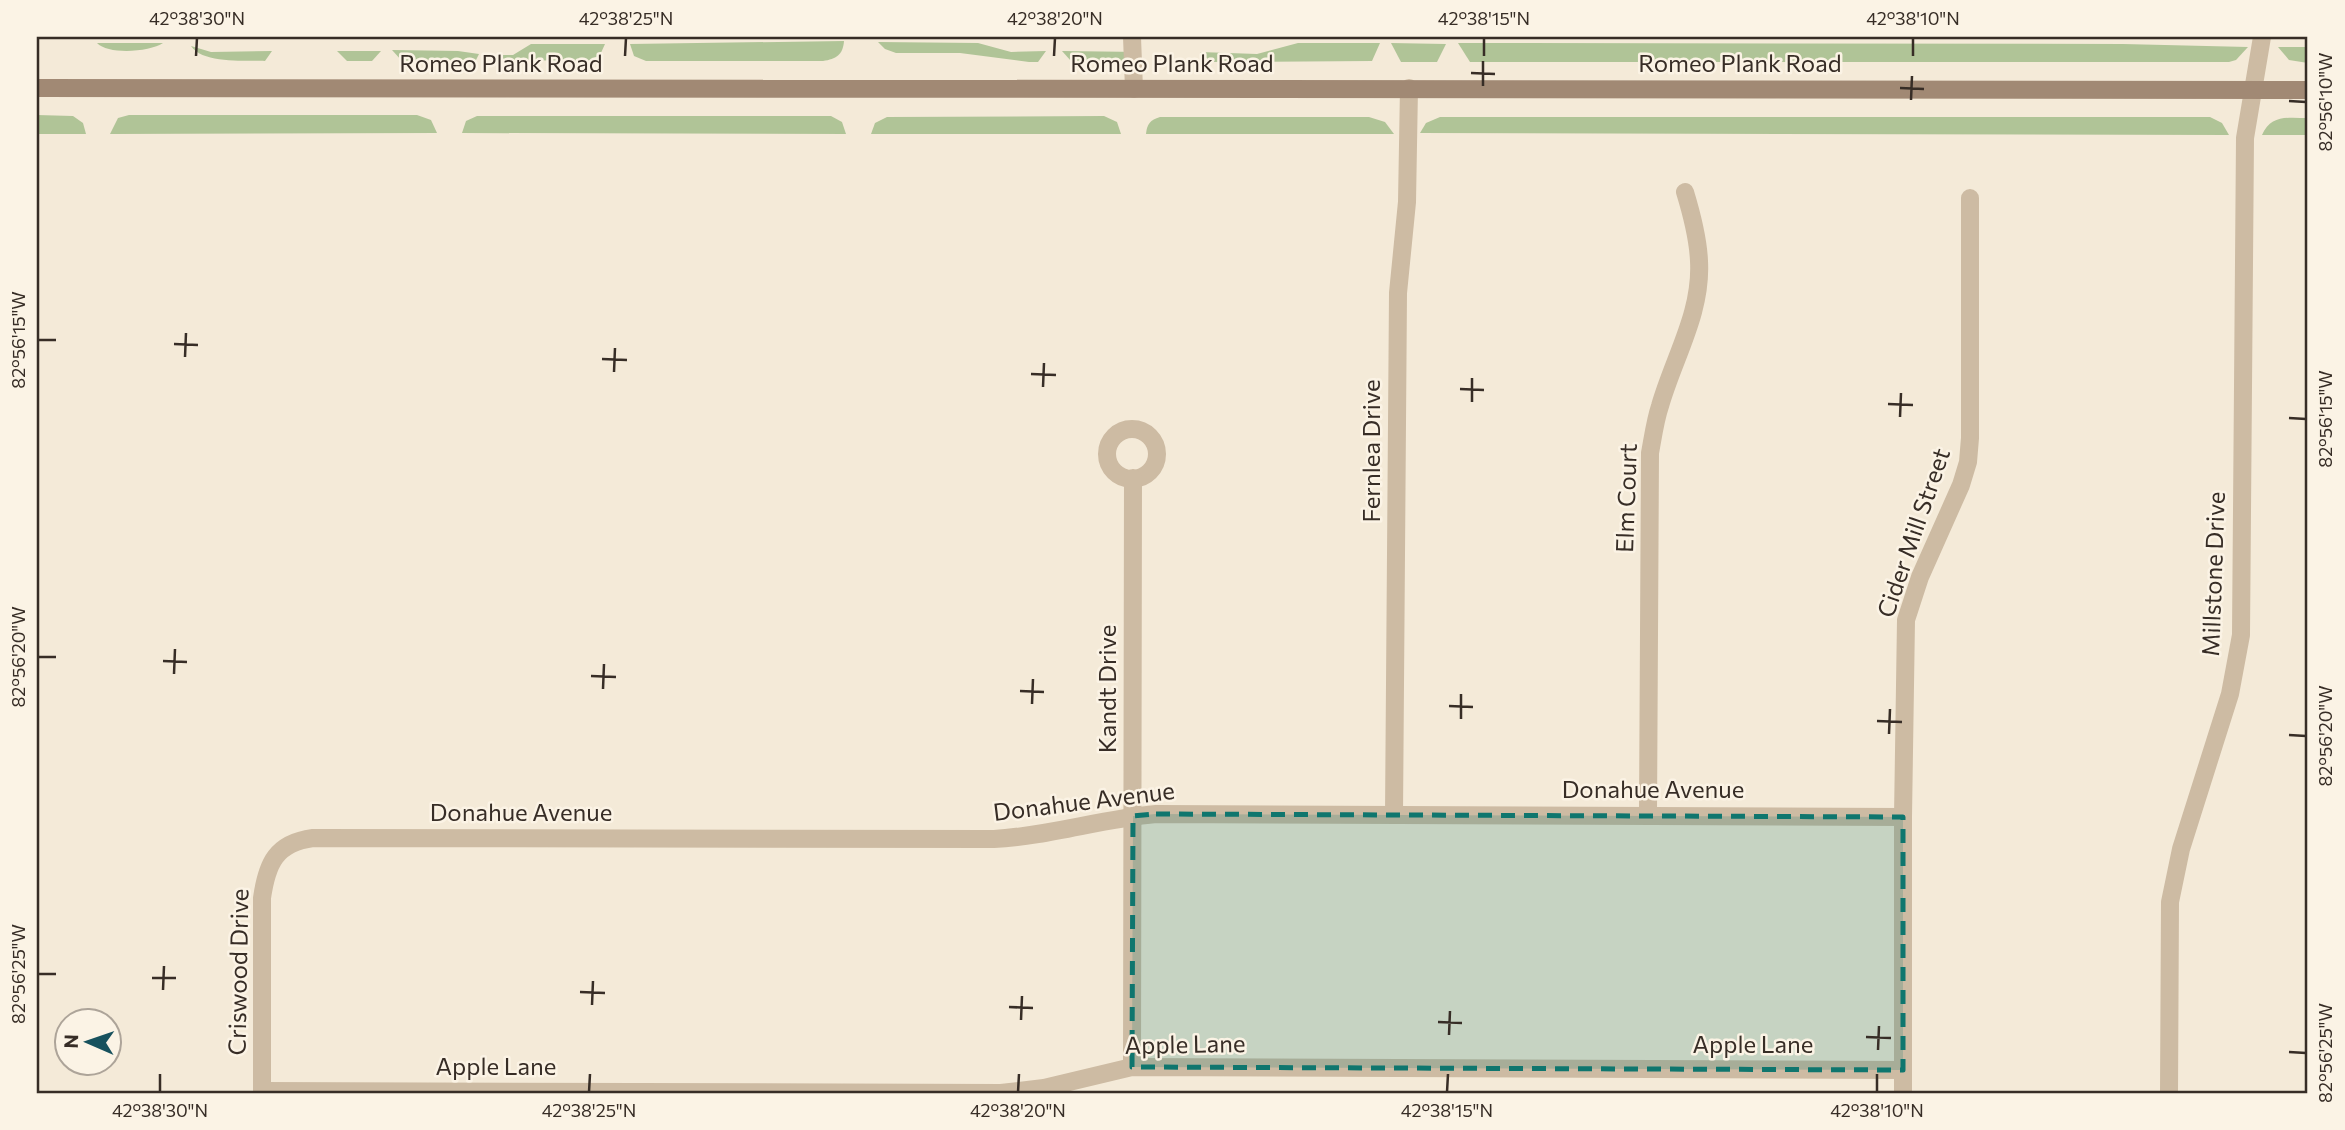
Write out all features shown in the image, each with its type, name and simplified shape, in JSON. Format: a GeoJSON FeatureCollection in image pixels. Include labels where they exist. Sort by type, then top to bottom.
{"type":"FeatureCollection","features":[{"type":"Feature","properties":{"kind":"main road","name":"Romeo Plank Road"},"geometry":{"type":"LineString","coordinates":[[37,88],[2308,90]]}},
{"type":"Feature","properties":{"kind":"street"},"geometry":{"type":"LineString","coordinates":[[1132,37],[1134,89]]}},
{"type":"Feature","properties":{"kind":"street","name":"Millstone Drive"},"geometry":{"type":"LineString","coordinates":[[2169,1093],[2169,902],[2181,849],[2230,694],[2241,635],[2245,138],[2262,37]]}},
{"type":"Feature","properties":{"kind":"street","name":"Fernlea Drive"},"geometry":{"type":"LineString","coordinates":[[1394,815],[1398,293],[1408,202],[1409,88]]}},
{"type":"Feature","properties":{"kind":"street","name":"Elm Court"},"geometry":{"type":"LineString","coordinates":[[1648,814],[1650,453],[1660,404],[1684,342],[1698,287],[1696,237],[1685,192]]}},
{"type":"Feature","properties":{"kind":"street","name":"Cider Mill Street"},"geometry":{"type":"LineString","coordinates":[[1903,1093],[1906,620],[1920,577],[1961,485],[1968,462],[1970,198]]}},
{"type":"Feature","properties":{"kind":"street","name":"Kandt Drive"},"geometry":{"type":"LineString","coordinates":[[1132,1067],[1133,478]]}},
{"type":"Feature","properties":{"kind":"street","name":"Donahue Avenue"},"geometry":{"type":"LineString","coordinates":[[276,855],[300,839],[313,838],[1006,838],[1156,814],[1903,817]]}},
{"type":"Feature","properties":{"kind":"street","name":"Criswood Drive"},"geometry":{"type":"LineString","coordinates":[[262,1092],[262,898],[269,868],[276,855]]}},
{"type":"Feature","properties":{"kind":"street","name":"Apple Lane"},"geometry":{"type":"LineString","coordinates":[[262,1092],[1024,1091],[1132,1067],[1902,1070]]}},
{"type":"Feature","properties":{"kind":"highlighted area"},"geometry":{"type":"Polygon","coordinates":[[[1133,816],[1903,817],[1903,1070],[1132,1067],[1133,816]]]}},
{"type":"Feature","properties":{"kind":"green space"},"geometry":{"type":"Polygon","coordinates":[[[844,41],[838,55],[823,61],[646,61],[634,56],[630,44],[844,41]]]}},
{"type":"Feature","properties":{"kind":"green space"},"geometry":{"type":"Polygon","coordinates":[[[878,42],[978,43],[1011,52],[1046,51],[1038,62],[1029,62],[960,53],[896,53],[885,49],[878,42]]]}},
{"type":"Feature","properties":{"kind":"green space"},"geometry":{"type":"Polygon","coordinates":[[[97,43],[163,43],[149,48],[119,51],[97,43]]]}},
{"type":"Feature","properties":{"kind":"green space"},"geometry":{"type":"Polygon","coordinates":[[[1298,43],[1380,43],[1372,61],[1211,62],[1200,52],[1257,54],[1298,43]]]}},
{"type":"Feature","properties":{"kind":"green space"},"geometry":{"type":"Polygon","coordinates":[[[1391,43],[1446,44],[1437,62],[1401,62],[1391,43]]]}},
{"type":"Feature","properties":{"kind":"green space"},"geometry":{"type":"Polygon","coordinates":[[[1458,43],[2123,44],[2248,47],[2236,60],[2229,62],[1470,62],[1458,43]]]}},
{"type":"Feature","properties":{"kind":"green space"},"geometry":{"type":"Polygon","coordinates":[[[531,44],[605,44],[600,55],[588,61],[500,60],[496,55],[513,55],[531,44]]]}},
{"type":"Feature","properties":{"kind":"green space"},"geometry":{"type":"Polygon","coordinates":[[[191,46],[211,52],[272,51],[265,61],[236,61],[205,56],[191,46]]]}},
{"type":"Feature","properties":{"kind":"green space"},"geometry":{"type":"Polygon","coordinates":[[[2278,47],[2308,47],[2308,63],[2289,60],[2278,47]]]}},
{"type":"Feature","properties":{"kind":"green space"},"geometry":{"type":"Polygon","coordinates":[[[392,50],[479,54],[476,60],[402,61],[392,50]]]}},
{"type":"Feature","properties":{"kind":"green space"},"geometry":{"type":"Polygon","coordinates":[[[337,51],[381,51],[372,61],[347,61],[337,51]]]}},
{"type":"Feature","properties":{"kind":"green space"},"geometry":{"type":"Polygon","coordinates":[[[1062,51],[1141,52],[1133,62],[1071,61],[1062,51]]]}},
{"type":"Feature","properties":{"kind":"green space"},"geometry":{"type":"Polygon","coordinates":[[[37,115],[73,116],[83,123],[86,134],[37,134],[37,115]]]}},
{"type":"Feature","properties":{"kind":"green space"},"geometry":{"type":"Polygon","coordinates":[[[129,115],[417,115],[431,120],[437,133],[110,134],[118,118],[129,115]]]}},
{"type":"Feature","properties":{"kind":"green space"},"geometry":{"type":"Polygon","coordinates":[[[477,116],[831,116],[842,122],[846,134],[462,133],[466,121],[477,116]]]}},
{"type":"Feature","properties":{"kind":"green space"},"geometry":{"type":"Polygon","coordinates":[[[1104,116],[1117,122],[1121,134],[871,134],[875,123],[887,117],[1104,116]]]}},
{"type":"Feature","properties":{"kind":"green space"},"geometry":{"type":"Polygon","coordinates":[[[1160,117],[1369,117],[1385,122],[1394,134],[1146,134],[1150,123],[1160,117]]]}},
{"type":"Feature","properties":{"kind":"green space"},"geometry":{"type":"Polygon","coordinates":[[[1440,117],[2210,117],[2222,123],[2229,135],[1420,133],[1426,123],[1440,117]]]}},
{"type":"Feature","properties":{"kind":"green space"},"geometry":{"type":"Polygon","coordinates":[[[2308,118],[2308,135],[2262,135],[2270,123],[2276,120],[2308,118]]]}}]}
